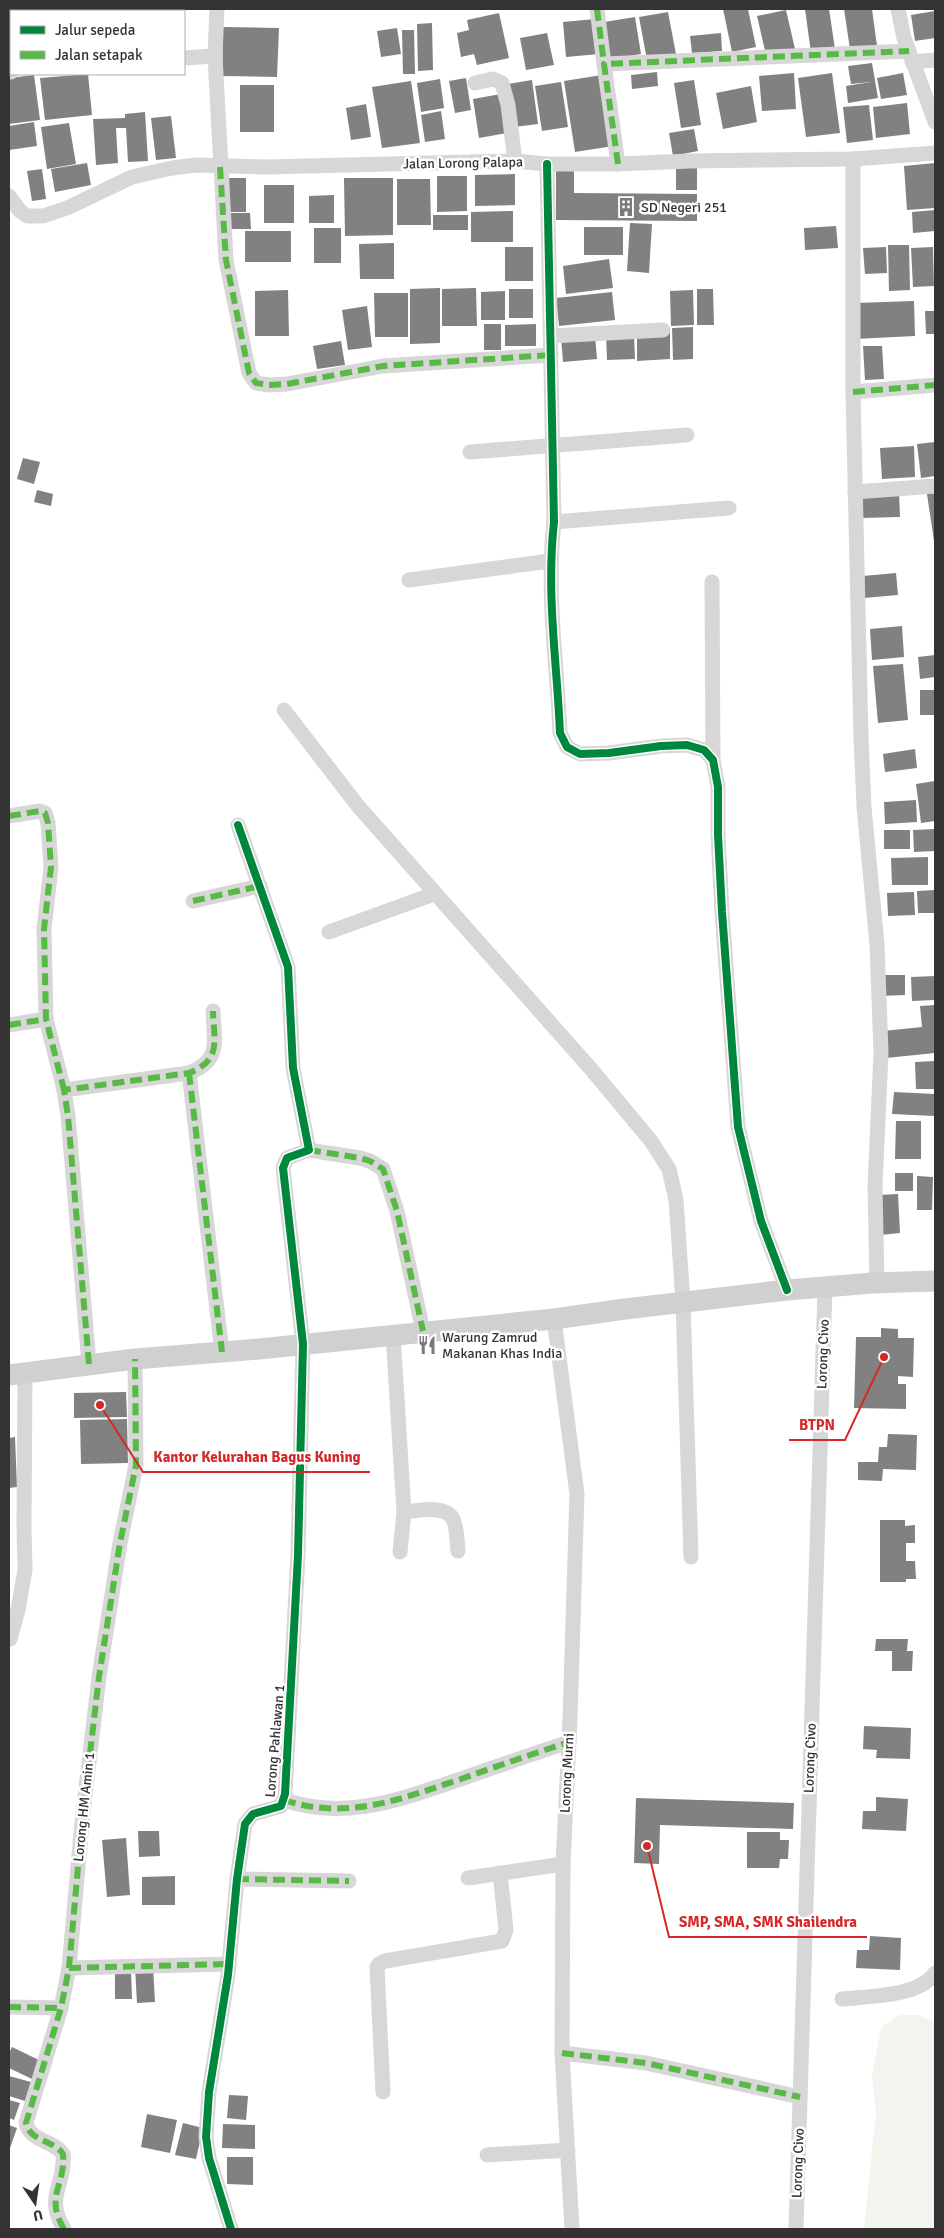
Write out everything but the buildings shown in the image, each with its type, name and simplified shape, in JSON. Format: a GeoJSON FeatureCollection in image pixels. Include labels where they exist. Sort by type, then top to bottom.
{"type":"FeatureCollection","features":[{"type":"Feature","properties":{"kind":"main road"},"geometry":{"type":"LineString","coordinates":[[17,1374],[135,1359],[554,1319],[787,1290],[877,1283],[935,1281]]}},
{"type":"Feature","properties":{"kind":"street"},"geometry":{"type":"LineString","coordinates":[[216,9],[215,56],[226,260],[249,373],[256,383],[262,385],[287,384],[383,366],[551,355]]}},
{"type":"Feature","properties":{"kind":"street"},"geometry":{"type":"LineString","coordinates":[[596,9],[618,164]]}},
{"type":"Feature","properties":{"kind":"street"},"geometry":{"type":"LineString","coordinates":[[898,9],[910,56],[935,122]]}},
{"type":"Feature","properties":{"kind":"street"},"geometry":{"type":"LineString","coordinates":[[185,58],[215,56]]}},
{"type":"Feature","properties":{"kind":"street"},"geometry":{"type":"LineString","coordinates":[[604,64],[910,56],[935,60]]}},
{"type":"Feature","properties":{"kind":"street"},"geometry":{"type":"LineString","coordinates":[[475,83],[493,79],[502,83],[508,105],[515,160]]}},
{"type":"Feature","properties":{"kind":"street","name":"Jalan Lorong Palapa"},"geometry":{"type":"LineString","coordinates":[[9,196],[20,211],[27,216],[43,216],[67,208],[132,177],[172,168],[196,166],[266,167],[515,160],[547,164],[618,164],[853,159],[935,153]]}},
{"type":"Feature","properties":{"kind":"street"},"geometry":{"type":"LineString","coordinates":[[853,159],[853,392],[864,807],[877,944],[881,1053],[875,1186],[877,1283]]}},
{"type":"Feature","properties":{"kind":"street"},"geometry":{"type":"LineString","coordinates":[[547,164],[554,522],[550,561],[551,620],[560,734],[567,748],[575,753],[588,755],[662,746],[687,745],[704,750],[713,760]]}},
{"type":"Feature","properties":{"kind":"street"},"geometry":{"type":"LineString","coordinates":[[551,336],[663,330]]}},
{"type":"Feature","properties":{"kind":"street"},"geometry":{"type":"LineString","coordinates":[[853,392],[935,384]]}},
{"type":"Feature","properties":{"kind":"street"},"geometry":{"type":"LineString","coordinates":[[470,452],[687,436]]}},
{"type":"Feature","properties":{"kind":"street"},"geometry":{"type":"LineString","coordinates":[[855,492],[935,486]]}},
{"type":"Feature","properties":{"kind":"street"},"geometry":{"type":"LineString","coordinates":[[554,522],[730,508]]}},
{"type":"Feature","properties":{"kind":"street"},"geometry":{"type":"LineString","coordinates":[[409,580],[550,561]]}},
{"type":"Feature","properties":{"kind":"street"},"geometry":{"type":"LineString","coordinates":[[712,582],[713,760],[718,787],[718,835],[722,912],[738,1127],[761,1221],[787,1290]]}},
{"type":"Feature","properties":{"kind":"street"},"geometry":{"type":"LineString","coordinates":[[284,710],[358,806],[591,1069],[663,1156],[675,1188],[683,1302],[691,1557]]}},
{"type":"Feature","properties":{"kind":"street"},"geometry":{"type":"LineString","coordinates":[[9,816],[40,811],[45,813],[48,823],[51,867],[44,928],[46,1019],[64,1090],[68,1116],[89,1364]]}},
{"type":"Feature","properties":{"kind":"street"},"geometry":{"type":"LineString","coordinates":[[238,826],[288,967],[293,1068],[309,1150],[360,1158],[370,1161],[383,1170],[397,1211],[423,1331]]}},
{"type":"Feature","properties":{"kind":"street"},"geometry":{"type":"LineString","coordinates":[[193,901],[260,886]]}},
{"type":"Feature","properties":{"kind":"street"},"geometry":{"type":"LineString","coordinates":[[329,932],[434,894]]}},
{"type":"Feature","properties":{"kind":"street"},"geometry":{"type":"LineString","coordinates":[[64,1090],[189,1073],[205,1066],[211,1058],[214,1040],[213,1011]]}},
{"type":"Feature","properties":{"kind":"street"},"geometry":{"type":"LineString","coordinates":[[9,1024],[46,1019]]}},
{"type":"Feature","properties":{"kind":"street"},"geometry":{"type":"LineString","coordinates":[[189,1073],[222,1352]]}},
{"type":"Feature","properties":{"kind":"street","name":"Lorong Pahlawan 1"},"geometry":{"type":"LineString","coordinates":[[231,2229],[211,2166],[206,2137],[209,2092],[230,1964],[237,1879],[247,1819],[253,1814],[279,1808],[284,1800],[290,1734],[298,1565],[304,1344],[283,1168],[287,1158],[309,1150]]}},
{"type":"Feature","properties":{"kind":"street","name":"Lorong Civo"},"geometry":{"type":"LineString","coordinates":[[796,2229],[825,1288]]}},
{"type":"Feature","properties":{"kind":"street","name":"Lorong Murni"},"geometry":{"type":"LineString","coordinates":[[554,1319],[576,1494],[569,1742],[563,1864],[562,2053],[572,2229]]}},
{"type":"Feature","properties":{"kind":"street"},"geometry":{"type":"LineString","coordinates":[[393,1334],[404,1512],[400,1552]]}},
{"type":"Feature","properties":{"kind":"street","name":"Lorong HM Amin 1"},"geometry":{"type":"LineString","coordinates":[[64,2229],[54,2210],[63,2154],[58,2149],[31,2134],[26,2124],[61,2008],[69,1968],[82,1822],[99,1677],[120,1543],[136,1465],[135,1359]]}},
{"type":"Feature","properties":{"kind":"street"},"geometry":{"type":"LineString","coordinates":[[10,1638],[18,1610],[25,1570],[17,1374]]}},
{"type":"Feature","properties":{"kind":"street"},"geometry":{"type":"LineString","coordinates":[[404,1512],[432,1510],[448,1513],[453,1519],[458,1551]]}},
{"type":"Feature","properties":{"kind":"street"},"geometry":{"type":"LineString","coordinates":[[284,1800],[320,1809],[376,1805],[410,1796],[569,1742]]}},
{"type":"Feature","properties":{"kind":"street"},"geometry":{"type":"LineString","coordinates":[[468,1878],[563,1864]]}},
{"type":"Feature","properties":{"kind":"street"},"geometry":{"type":"LineString","coordinates":[[383,2092],[377,1968],[379,1964],[385,1961],[502,1941],[506,1930],[500,1873]]}},
{"type":"Feature","properties":{"kind":"street"},"geometry":{"type":"LineString","coordinates":[[237,1879],[349,1881]]}},
{"type":"Feature","properties":{"kind":"street"},"geometry":{"type":"LineString","coordinates":[[69,1968],[230,1964]]}},
{"type":"Feature","properties":{"kind":"street"},"geometry":{"type":"LineString","coordinates":[[842,2000],[911,1990],[923,1985],[935,1974]]}},
{"type":"Feature","properties":{"kind":"street"},"geometry":{"type":"LineString","coordinates":[[9,2007],[61,2008]]}},
{"type":"Feature","properties":{"kind":"street"},"geometry":{"type":"LineString","coordinates":[[562,2053],[646,2063],[800,2097]]}},
{"type":"Feature","properties":{"kind":"street"},"geometry":{"type":"LineString","coordinates":[[487,2155],[568,2150]]}},
{"type":"Feature","properties":{"kind":"shaded area"},"geometry":{"type":"Polygon","coordinates":[[[901,2015],[918,2015],[935,2022],[935,2229],[864,2229],[876,2113],[872,2075],[881,2028],[901,2015]]]}},
{"type":"Feature","properties":{"kind":"marked path"},"geometry":{"type":"LineString","coordinates":[[597,9],[604,64]]}},
{"type":"Feature","properties":{"kind":"marked path"},"geometry":{"type":"LineString","coordinates":[[618,164],[604,64],[909,51]]}},
{"type":"Feature","properties":{"kind":"marked path"},"geometry":{"type":"LineString","coordinates":[[220,167],[226,260],[249,373],[256,383],[269,385],[287,384],[383,366],[551,355]]}},
{"type":"Feature","properties":{"kind":"marked path"},"geometry":{"type":"LineString","coordinates":[[853,392],[935,385]]}},
{"type":"Feature","properties":{"kind":"marked path"},"geometry":{"type":"LineString","coordinates":[[9,816],[40,811],[45,813],[48,823],[51,867],[44,929],[46,1019],[64,1090]]}},
{"type":"Feature","properties":{"kind":"marked path"},"geometry":{"type":"LineString","coordinates":[[193,901],[260,886]]}},
{"type":"Feature","properties":{"kind":"marked path"},"geometry":{"type":"LineString","coordinates":[[89,1364],[68,1116],[64,1090],[189,1073],[200,1068],[207,1062],[214,1048],[213,1011]]}},
{"type":"Feature","properties":{"kind":"marked path"},"geometry":{"type":"LineString","coordinates":[[9,1025],[46,1019]]}},
{"type":"Feature","properties":{"kind":"marked path"},"geometry":{"type":"LineString","coordinates":[[189,1073],[222,1352]]}},
{"type":"Feature","properties":{"kind":"marked path"},"geometry":{"type":"LineString","coordinates":[[309,1150],[360,1158],[370,1161],[383,1169],[397,1211],[423,1331]]}},
{"type":"Feature","properties":{"kind":"marked path"},"geometry":{"type":"LineString","coordinates":[[64,2229],[58,2218],[56,2208],[57,2191],[62,2174],[63,2154],[59,2149],[32,2134],[26,2123],[61,2008],[69,1968],[82,1822],[99,1677],[120,1543],[136,1465],[135,1359]]}},
{"type":"Feature","properties":{"kind":"marked path"},"geometry":{"type":"LineString","coordinates":[[284,1800],[307,1806],[330,1808],[374,1805],[417,1794],[569,1742]]}},
{"type":"Feature","properties":{"kind":"marked path"},"geometry":{"type":"LineString","coordinates":[[237,1879],[349,1881]]}},
{"type":"Feature","properties":{"kind":"marked path"},"geometry":{"type":"LineString","coordinates":[[69,1968],[229,1964]]}},
{"type":"Feature","properties":{"kind":"marked path"},"geometry":{"type":"LineString","coordinates":[[9,2007],[61,2008]]}},
{"type":"Feature","properties":{"kind":"marked path"},"geometry":{"type":"LineString","coordinates":[[562,2053],[646,2063],[800,2097]]}},
{"type":"Feature","properties":{"kind":"cycle path"},"geometry":{"type":"LineString","coordinates":[[547,164],[554,522],[551,575],[560,733],[567,747],[580,754],[687,745],[704,750],[713,760],[718,787],[718,835],[722,912],[738,1127],[761,1221],[787,1290]]}},
{"type":"Feature","properties":{"kind":"cycle path"},"geometry":{"type":"LineString","coordinates":[[231,2229],[209,2158],[206,2137],[209,2092],[228,1975],[237,1879],[245,1824],[253,1814],[281,1806],[285,1794],[298,1555],[303,1344],[283,1168],[287,1158],[309,1150],[293,1068],[288,967],[238,825]]}},
{"type":"Feature","properties":{"kind":"place","name":"SD Negeri 251"},"geometry":{"type":"Point","coordinates":[626,207]}},
{"type":"Feature","properties":{"kind":"place","name":"Warung Zamrud Makanan Khas India"},"geometry":{"type":"Point","coordinates":[427,1345]}},
{"type":"Feature","properties":{"kind":"place","name":"BTPN"},"geometry":{"type":"Point","coordinates":[884,1357]}},
{"type":"Feature","properties":{"kind":"place","name":"Kantor Kelurahan Bagus Kuning"},"geometry":{"type":"Point","coordinates":[100,1405]}},
{"type":"Feature","properties":{"kind":"place","name":"SMP, SMA, SMK Shailendra"},"geometry":{"type":"Point","coordinates":[647,1846]}}]}
